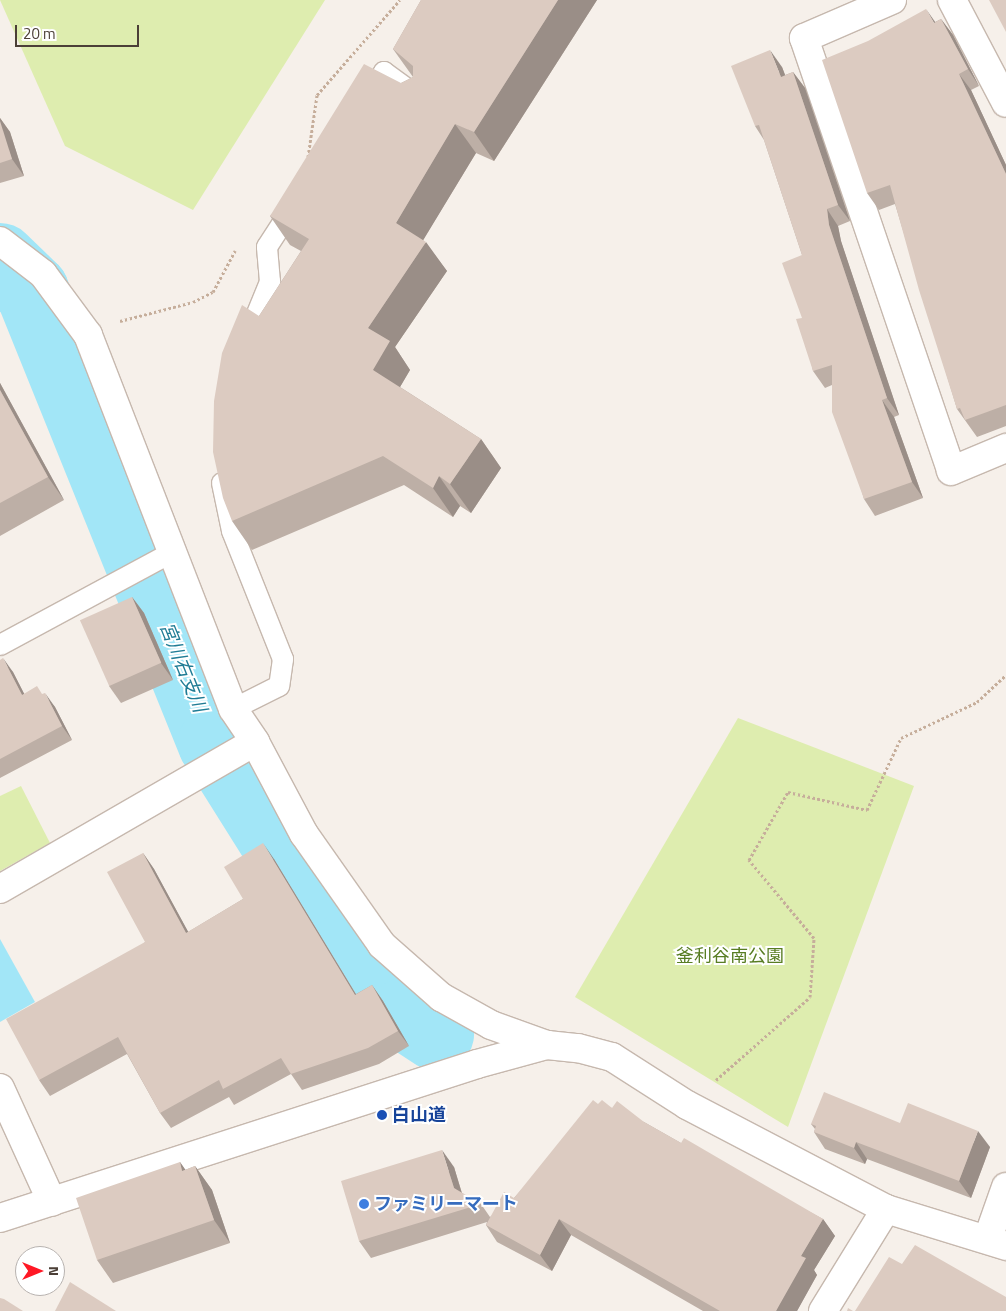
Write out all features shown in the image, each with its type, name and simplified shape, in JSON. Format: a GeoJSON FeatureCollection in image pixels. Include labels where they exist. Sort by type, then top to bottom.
{"type":"FeatureCollection","features":[{"type":"Feature","properties":{"kind":"street"},"geometry":{"type":"LineString","coordinates":[[892,0],[804,38],[952,471],[1006,448]]}},
{"type":"Feature","properties":{"kind":"street"},"geometry":{"type":"LineString","coordinates":[[952,0],[1006,103]]}},
{"type":"Feature","properties":{"kind":"street"},"geometry":{"type":"LineString","coordinates":[[0,241],[43,274],[88,336],[164,556],[233,709],[245,748],[382,945],[441,996],[491,1024],[547,1045],[578,1048],[612,1056],[687,1105],[886,1209],[997,1242],[1006,1186]]}},
{"type":"Feature","properties":{"kind":"street"},"geometry":{"type":"LineString","coordinates":[[0,889],[245,748]]}},
{"type":"Feature","properties":{"kind":"street"},"geometry":{"type":"LineString","coordinates":[[0,1218],[477,1064],[547,1045]]}},
{"type":"Feature","properties":{"kind":"street"},"geometry":{"type":"LineString","coordinates":[[0,1088],[52,1202]]}},
{"type":"Feature","properties":{"kind":"street"},"geometry":{"type":"LineString","coordinates":[[823,1311],[886,1209]]}},
{"type":"Feature","properties":{"kind":"lane"},"geometry":{"type":"LineString","coordinates":[[358,112],[384,72],[423,100]]}},
{"type":"Feature","properties":{"kind":"lane"},"geometry":{"type":"LineString","coordinates":[[238,360],[270,282],[267,247],[304,191]]}},
{"type":"Feature","properties":{"kind":"lane"},"geometry":{"type":"LineString","coordinates":[[222,465],[221,482],[232,531],[283,659],[279,686],[233,709]]}},
{"type":"Feature","properties":{"kind":"lane"},"geometry":{"type":"LineString","coordinates":[[0,645],[164,556]]}},
{"type":"Feature","properties":{"kind":"path"},"geometry":{"type":"LineString","coordinates":[[306,166],[317,95],[400,0]]}},
{"type":"Feature","properties":{"kind":"path"},"geometry":{"type":"LineString","coordinates":[[132,316],[193,302],[213,292],[238,244]]}},
{"type":"Feature","properties":{"kind":"path"},"geometry":{"type":"LineString","coordinates":[[687,1105],[810,997],[814,938],[749,860],[788,792],[866,810],[901,738],[978,702],[1006,675]]}},
{"type":"Feature","properties":{"kind":"green space"},"geometry":{"type":"Polygon","coordinates":[[[0,0],[325,0],[193,210],[65,146],[0,0]]]}},
{"type":"Feature","properties":{"kind":"green space","name":"釜利谷南公園"},"geometry":{"type":"Polygon","coordinates":[[[738,718],[914,786],[788,1127],[575,997],[738,718]]]}},
{"type":"Feature","properties":{"kind":"green space"},"geometry":{"type":"Polygon","coordinates":[[[21,786],[50,843],[0,871],[0,796],[21,786]]]}},
{"type":"Feature","properties":{"kind":"water"},"geometry":{"type":"Polygon","coordinates":[[[0,939],[35,1002],[0,1022],[0,939]]]}},
{"type":"Feature","properties":{"kind":"building"},"geometry":{"type":"Polygon","coordinates":[[[421,0],[558,0],[474,132],[455,124],[396,223],[426,242],[368,328],[390,341],[373,370],[481,439],[450,484],[439,476],[433,488],[383,456],[232,521],[223,498],[213,452],[214,401],[222,353],[242,305],[259,316],[309,239],[270,216],[364,64],[401,83],[413,77],[413,66],[393,49],[421,0]]]}},
{"type":"Feature","properties":{"kind":"building"},"geometry":{"type":"Polygon","coordinates":[[[989,0],[1006,0],[1006,32],[989,0]]]}},
{"type":"Feature","properties":{"kind":"building"},"geometry":{"type":"Polygon","coordinates":[[[926,9],[934,23],[941,19],[968,69],[959,74],[1006,174],[1006,405],[965,420],[960,408],[957,409],[919,290],[890,185],[867,193],[822,60],[868,41],[926,9]]]}},
{"type":"Feature","properties":{"kind":"building"},"geometry":{"type":"Polygon","coordinates":[[[770,50],[781,77],[793,72],[838,205],[827,209],[829,225],[887,398],[882,400],[912,482],[864,499],[832,412],[832,365],[813,371],[796,319],[802,318],[782,263],[802,255],[759,125],[755,126],[731,66],[770,50]]]}},
{"type":"Feature","properties":{"kind":"building"},"geometry":{"type":"Polygon","coordinates":[[[0,121],[12,159],[0,163],[0,121]]]}},
{"type":"Feature","properties":{"kind":"building"},"geometry":{"type":"Polygon","coordinates":[[[0,390],[48,477],[0,503],[0,390]]]}},
{"type":"Feature","properties":{"kind":"building"},"geometry":{"type":"Polygon","coordinates":[[[132,597],[161,663],[109,686],[80,620],[132,597]]]}},
{"type":"Feature","properties":{"kind":"building"},"geometry":{"type":"Polygon","coordinates":[[[3,658],[22,695],[37,686],[42,694],[45,693],[62,726],[0,759],[0,660],[3,658]]]}},
{"type":"Feature","properties":{"kind":"building"},"geometry":{"type":"Polygon","coordinates":[[[263,843],[355,995],[372,985],[398,1031],[368,1048],[291,1074],[281,1058],[223,1089],[219,1080],[160,1113],[118,1037],[39,1080],[6,1019],[145,942],[107,872],[143,853],[186,933],[243,899],[224,867],[263,843]]]}},
{"type":"Feature","properties":{"kind":"building"},"geometry":{"type":"Polygon","coordinates":[[[824,1092],[900,1123],[908,1103],[978,1131],[959,1181],[856,1142],[854,1148],[814,1132],[816,1126],[811,1124],[824,1092]]]}},
{"type":"Feature","properties":{"kind":"building"},"geometry":{"type":"Polygon","coordinates":[[[593,1100],[598,1104],[602,1100],[612,1108],[617,1101],[644,1122],[681,1143],[684,1138],[823,1219],[801,1256],[806,1258],[776,1311],[720,1311],[559,1219],[540,1255],[486,1225],[504,1192],[514,1198],[593,1100]]]}},
{"type":"Feature","properties":{"kind":"building"},"geometry":{"type":"Polygon","coordinates":[[[442,1150],[454,1188],[481,1204],[359,1241],[341,1181],[442,1150]]]}},
{"type":"Feature","properties":{"kind":"building"},"geometry":{"type":"Polygon","coordinates":[[[180,1162],[182,1171],[195,1166],[214,1220],[97,1260],[76,1198],[180,1162]]]}},
{"type":"Feature","properties":{"kind":"building"},"geometry":{"type":"Polygon","coordinates":[[[915,1245],[1006,1297],[1006,1311],[855,1311],[889,1257],[902,1264],[915,1245]]]}},
{"type":"Feature","properties":{"kind":"building"},"geometry":{"type":"Polygon","coordinates":[[[70,1282],[116,1311],[55,1311],[63,1296],[65,1296],[70,1282]]]}},
{"type":"Feature","properties":{"kind":"building"},"geometry":{"type":"Polygon","coordinates":[[[0,1298],[4,1299],[23,1311],[0,1311],[0,1298]]]}},
{"type":"Feature","properties":{"kind":"waterway","name":"宮川右支川"},"geometry":{"type":"LineString","coordinates":[[0,260],[32,291],[215,743],[345,950],[406,1014],[437,1034]]}},
{"type":"Feature","properties":{"kind":"place","name":"白山道"},"geometry":{"type":"Point","coordinates":[382,1115]}},
{"type":"Feature","properties":{"kind":"place","name":"ファミリーマート"},"geometry":{"type":"Point","coordinates":[364,1204]}}]}
